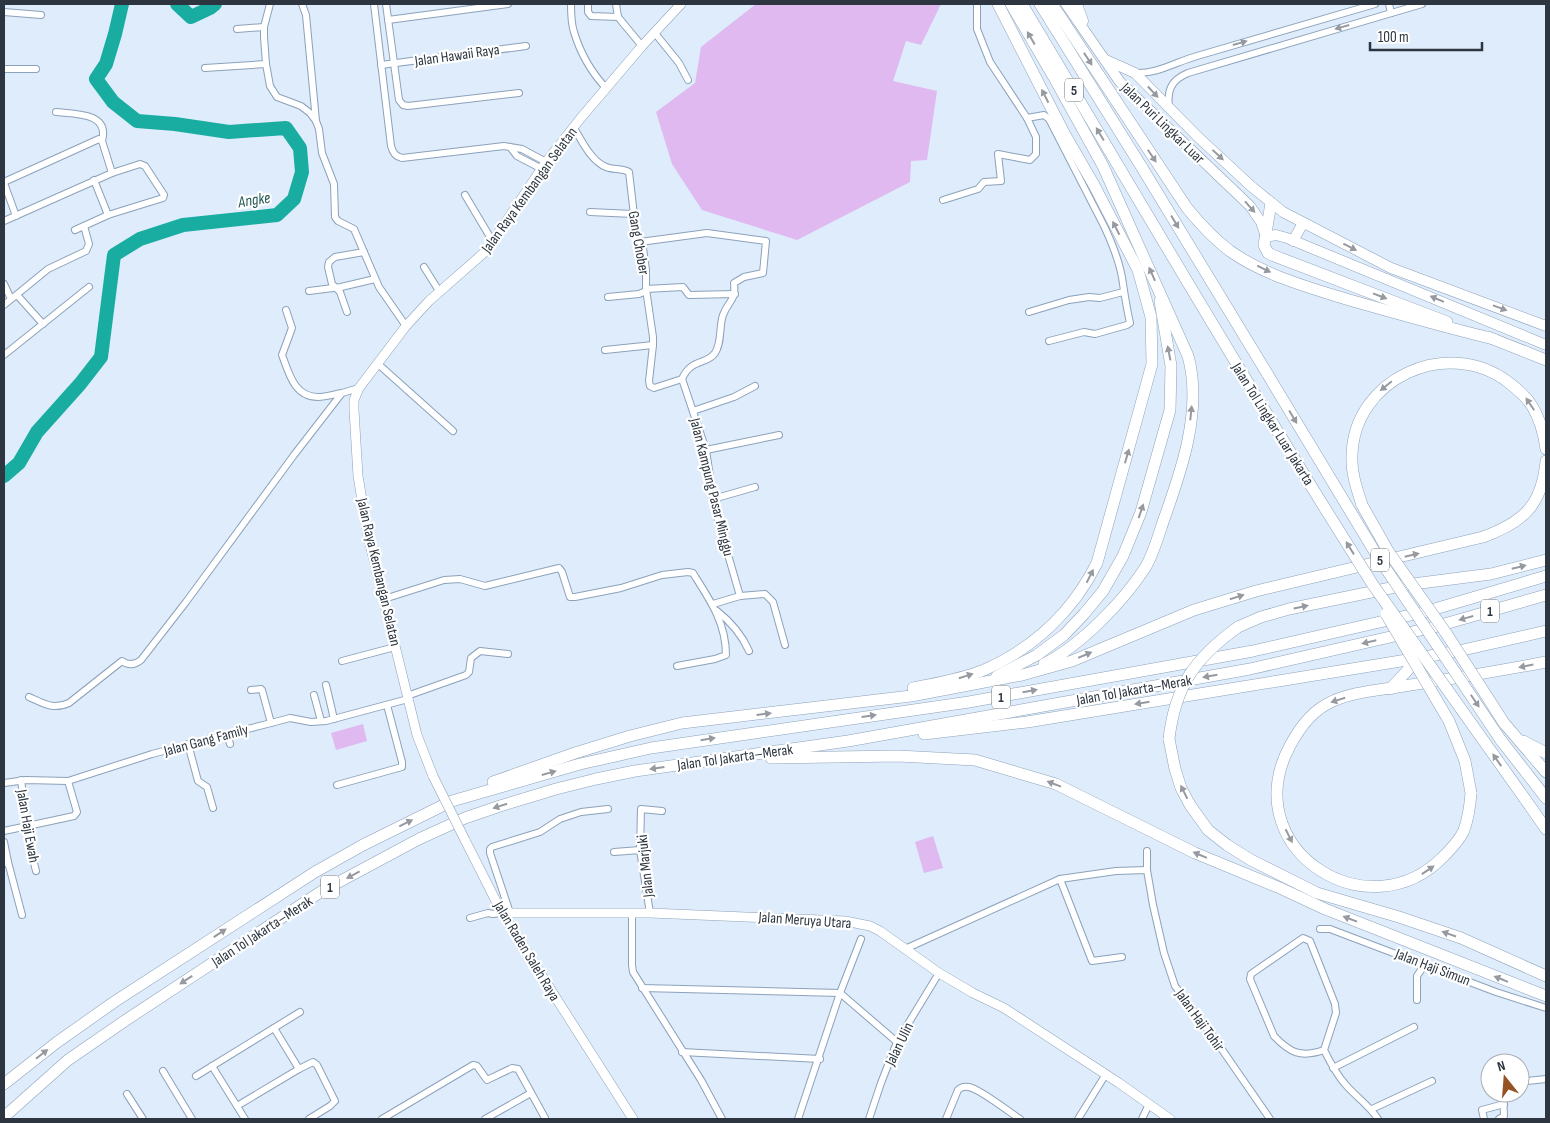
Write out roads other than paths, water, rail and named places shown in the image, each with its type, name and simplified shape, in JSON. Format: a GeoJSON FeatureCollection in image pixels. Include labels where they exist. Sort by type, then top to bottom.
{"type":"FeatureCollection","features":[{"type":"Feature","properties":{"kind":"highway"},"geometry":{"type":"LineString","coordinates":[[869,702],[910,689],[984,670],[1007,658],[1030,642],[1055,623],[1071,605],[1087,583],[1097,563],[1152,364],[1151,317],[1138,270],[1094,185],[1064,133],[998,4]]}},
{"type":"Feature","properties":{"kind":"highway"},"geometry":{"type":"LineString","coordinates":[[1011,4],[1103,166],[1188,356],[1193,372],[1194,385],[1188,442],[1174,491],[1146,566],[1086,635],[1054,659],[1022,675]]}},
{"type":"Feature","properties":{"kind":"highway","name":"Jalan Tol Lingkar Luar Jakarta"},"geometry":{"type":"LineString","coordinates":[[1022,4],[1126,175],[1248,385],[1373,585],[1546,829]]}},
{"type":"Feature","properties":{"kind":"highway","name":"Jalan Tol Lingkar Luar Jakarta"},"geometry":{"type":"LineString","coordinates":[[1040,4],[1141,166],[1376,554],[1500,739],[1546,798]]}},
{"type":"Feature","properties":{"kind":"highway"},"geometry":{"type":"LineString","coordinates":[[1052,4],[1187,208],[1202,226],[1232,252],[1268,271],[1322,291],[1418,321],[1494,339]]}},
{"type":"Feature","properties":{"kind":"highway"},"geometry":{"type":"LineString","coordinates":[[1271,203],[1266,249],[1272,255],[1546,360]]}},
{"type":"Feature","properties":{"kind":"highway"},"geometry":{"type":"LineString","coordinates":[[977,684],[1024,663],[1064,635],[1103,591],[1123,556],[1141,512],[1170,410],[1171,366],[1160,306],[1160,293]]}},
{"type":"Feature","properties":{"kind":"highway"},"geometry":{"type":"LineString","coordinates":[[1546,449],[1544,434],[1532,406],[1523,395],[1505,380],[1484,369],[1460,363],[1439,363],[1403,374],[1385,386],[1369,405],[1359,423],[1354,439],[1352,458],[1353,476],[1362,504],[1388,551],[1446,633],[1504,722],[1546,772]]}},
{"type":"Feature","properties":{"kind":"highway"},"geometry":{"type":"LineString","coordinates":[[452,801],[511,774],[621,739],[673,725],[911,696],[1022,675],[1072,661],[1194,610],[1256,591],[1491,534],[1516,521],[1530,509],[1545,478],[1546,461]]}},
{"type":"Feature","properties":{"kind":"highway"},"geometry":{"type":"LineString","coordinates":[[1546,560],[1491,574],[1405,585],[1289,609],[1261,617],[1238,627],[1217,642],[1199,660],[1181,688],[1171,719],[1169,738],[1175,769],[1181,788],[1190,805],[1208,830],[1227,845],[1251,860],[1317,893],[1460,938],[1546,976]]}},
{"type":"Feature","properties":{"kind":"highway","name":"Jalan Tol Jakarta–Merak"},"geometry":{"type":"LineString","coordinates":[[4,1084],[56,1043],[114,1002],[315,872],[370,841],[452,801],[580,764],[651,748],[969,702],[1252,651],[1428,612],[1546,576]]}},
{"type":"Feature","properties":{"kind":"highway"},"geometry":{"type":"LineString","coordinates":[[1373,585],[1378,601],[1387,616],[1448,721],[1465,761],[1471,793],[1469,813],[1463,832],[1447,853],[1432,868],[1411,880],[1385,886],[1367,887],[1349,883],[1321,872],[1296,850],[1286,832],[1280,813],[1277,787],[1282,764],[1292,740],[1305,722],[1328,704],[1365,692],[1390,689],[1546,662]]}},
{"type":"Feature","properties":{"kind":"highway","name":"Jalan Tol Jakarta–Merak"},"geometry":{"type":"LineString","coordinates":[[4,1117],[68,1060],[322,891],[419,839],[465,818],[564,787],[635,771],[848,741],[1250,669],[1434,627],[1546,594]]}},
{"type":"Feature","properties":{"kind":"highway"},"geometry":{"type":"LineString","coordinates":[[848,741],[941,733],[1027,722],[1418,658],[1546,631]]}},
{"type":"Feature","properties":{"kind":"highway"},"geometry":{"type":"LineString","coordinates":[[1390,689],[1418,658]]}},
{"type":"Feature","properties":{"kind":"highway"},"geometry":{"type":"LineString","coordinates":[[1516,736],[1546,753]]}},
{"type":"Feature","properties":{"kind":"highway"},"geometry":{"type":"LineString","coordinates":[[734,758],[898,756],[975,760],[1056,784],[1196,853],[1325,909],[1546,996]]}},
{"type":"Feature","properties":{"kind":"main road","name":"Jalan Raya Kembangan Selatan"},"geometry":{"type":"LineString","coordinates":[[433,776],[417,735],[368,536],[358,476],[354,400],[359,388],[406,326],[439,291],[470,266],[493,242],[544,166],[574,128],[654,32],[681,4]]}},
{"type":"Feature","properties":{"kind":"main road"},"geometry":{"type":"LineString","coordinates":[[1066,4],[1106,60]]}},
{"type":"Feature","properties":{"kind":"main road"},"geometry":{"type":"LineString","coordinates":[[1077,4],[1086,31]]}},
{"type":"Feature","properties":{"kind":"main road","name":"Jalan Puri Lingkar Luar"},"geometry":{"type":"LineString","coordinates":[[1106,60],[1135,73],[1169,110],[1282,212],[1391,268],[1546,326]]}},
{"type":"Feature","properties":{"kind":"main road","name":"Jalan Puri Lingkar Luar"},"geometry":{"type":"LineString","coordinates":[[1106,60],[1120,82],[1250,206],[1261,222],[1266,237]]}},
{"type":"Feature","properties":{"kind":"main road"},"geometry":{"type":"LineString","coordinates":[[1293,241],[1304,223]]}},
{"type":"Feature","properties":{"kind":"main road"},"geometry":{"type":"LineString","coordinates":[[1266,237],[1276,235],[1293,241],[1546,345]]}},
{"type":"Feature","properties":{"kind":"main road","name":"Jalan Raden Saleh Raya"},"geometry":{"type":"LineString","coordinates":[[433,776],[465,840],[506,913],[633,1119]]}},
{"type":"Feature","properties":{"kind":"main road","name":"Jalan Meruya Utara"},"geometry":{"type":"LineString","coordinates":[[506,913],[650,913],[845,921],[870,926],[939,973],[1004,1008],[1106,1074],[1170,1119]]}},
{"type":"Feature","properties":{"kind":"street"},"geometry":{"type":"LineString","coordinates":[[270,4],[264,27],[266,64],[273,92],[282,100],[301,106],[316,121]]}},
{"type":"Feature","properties":{"kind":"street"},"geometry":{"type":"LineString","coordinates":[[302,4],[306,15],[316,121],[322,153],[334,184],[335,216],[338,221],[354,229],[375,279],[392,308],[406,326]]}},
{"type":"Feature","properties":{"kind":"street"},"geometry":{"type":"LineString","coordinates":[[374,4],[388,65],[403,105],[408,106],[519,93]]}},
{"type":"Feature","properties":{"kind":"street"},"geometry":{"type":"LineString","coordinates":[[386,4],[392,152],[402,158],[504,146],[510,147],[517,156],[544,166]]}},
{"type":"Feature","properties":{"kind":"street"},"geometry":{"type":"LineString","coordinates":[[388,20],[508,4]]}},
{"type":"Feature","properties":{"kind":"street"},"geometry":{"type":"LineString","coordinates":[[571,4],[572,24],[578,40],[596,77],[606,88]]}},
{"type":"Feature","properties":{"kind":"street"},"geometry":{"type":"LineString","coordinates":[[588,4],[588,12],[591,16],[618,17]]}},
{"type":"Feature","properties":{"kind":"street"},"geometry":{"type":"LineString","coordinates":[[616,4],[618,17],[642,46]]}},
{"type":"Feature","properties":{"kind":"street"},"geometry":{"type":"LineString","coordinates":[[943,200],[978,189],[984,182],[1001,181],[998,154],[1030,160],[1036,154],[1036,137],[1027,118],[990,62],[977,29],[977,4]]}},
{"type":"Feature","properties":{"kind":"street"},"geometry":{"type":"LineString","coordinates":[[1135,73],[1155,71],[1194,57],[1375,4]]}},
{"type":"Feature","properties":{"kind":"street"},"geometry":{"type":"LineString","coordinates":[[1389,4],[1391,13]]}},
{"type":"Feature","properties":{"kind":"street"},"geometry":{"type":"LineString","coordinates":[[1169,110],[1168,92],[1174,81],[1180,76],[1422,4]]}},
{"type":"Feature","properties":{"kind":"street"},"geometry":{"type":"LineString","coordinates":[[4,12],[41,15]]}},
{"type":"Feature","properties":{"kind":"street"},"geometry":{"type":"LineString","coordinates":[[237,29],[264,27]]}},
{"type":"Feature","properties":{"kind":"street"},"geometry":{"type":"LineString","coordinates":[[654,32],[679,63],[688,80]]}},
{"type":"Feature","properties":{"kind":"street","name":"Jalan Hawaii Raya"},"geometry":{"type":"LineString","coordinates":[[388,65],[526,46]]}},
{"type":"Feature","properties":{"kind":"street"},"geometry":{"type":"LineString","coordinates":[[205,68],[266,64]]}},
{"type":"Feature","properties":{"kind":"street"},"geometry":{"type":"LineString","coordinates":[[4,69],[36,69]]}},
{"type":"Feature","properties":{"kind":"street"},"geometry":{"type":"LineString","coordinates":[[56,112],[91,116],[97,120],[102,126],[104,135],[102,141],[112,173]]}},
{"type":"Feature","properties":{"kind":"street"},"geometry":{"type":"LineString","coordinates":[[1027,118],[1044,115],[1048,119],[1111,240],[1123,283],[1129,324],[1095,334],[1084,332],[1049,341]]}},
{"type":"Feature","properties":{"kind":"street","name":"Gang Chober"},"geometry":{"type":"LineString","coordinates":[[574,128],[598,163],[607,168],[629,172],[636,232],[643,248],[646,270],[646,290],[653,345],[649,377],[650,386],[658,388],[682,378]]}},
{"type":"Feature","properties":{"kind":"street"},"geometry":{"type":"LineString","coordinates":[[16,216],[4,183],[95,140],[99,139],[102,141]]}},
{"type":"Feature","properties":{"kind":"street"},"geometry":{"type":"LineString","coordinates":[[4,221],[94,180],[143,164],[164,195],[163,198],[108,215],[75,230]]}},
{"type":"Feature","properties":{"kind":"street"},"geometry":{"type":"LineString","coordinates":[[94,180],[108,215]]}},
{"type":"Feature","properties":{"kind":"street"},"geometry":{"type":"LineString","coordinates":[[465,195],[493,242]]}},
{"type":"Feature","properties":{"kind":"street"},"geometry":{"type":"LineString","coordinates":[[590,212],[633,214]]}},
{"type":"Feature","properties":{"kind":"street"},"geometry":{"type":"LineString","coordinates":[[4,305],[48,269],[86,251],[89,244],[84,226]]}},
{"type":"Feature","properties":{"kind":"street"},"geometry":{"type":"LineString","coordinates":[[640,242],[707,233],[766,241],[763,273],[734,283],[735,294],[723,315],[716,351],[712,356],[689,366],[682,378]]}},
{"type":"Feature","properties":{"kind":"street"},"geometry":{"type":"LineString","coordinates":[[347,312],[340,292],[332,284],[328,267],[331,259],[364,252]]}},
{"type":"Feature","properties":{"kind":"street"},"geometry":{"type":"LineString","coordinates":[[424,267],[439,291]]}},
{"type":"Feature","properties":{"kind":"street"},"geometry":{"type":"LineString","coordinates":[[309,291],[375,279]]}},
{"type":"Feature","properties":{"kind":"street"},"geometry":{"type":"LineString","coordinates":[[4,284],[14,297],[43,324]]}},
{"type":"Feature","properties":{"kind":"street"},"geometry":{"type":"LineString","coordinates":[[4,355],[89,287]]}},
{"type":"Feature","properties":{"kind":"street"},"geometry":{"type":"LineString","coordinates":[[608,297],[640,294],[646,290],[682,287],[690,295],[735,294]]}},
{"type":"Feature","properties":{"kind":"street"},"geometry":{"type":"LineString","coordinates":[[1029,312],[1069,300],[1092,297],[1100,298],[1123,292]]}},
{"type":"Feature","properties":{"kind":"street"},"geometry":{"type":"LineString","coordinates":[[286,310],[292,328],[282,349],[282,355],[294,385],[302,393],[317,397],[359,388]]}},
{"type":"Feature","properties":{"kind":"street"},"geometry":{"type":"LineString","coordinates":[[604,350],[653,345]]}},
{"type":"Feature","properties":{"kind":"street"},"geometry":{"type":"LineString","coordinates":[[377,364],[453,431]]}},
{"type":"Feature","properties":{"kind":"street","name":"Jalan Kampung Pasar Minggu"},"geometry":{"type":"LineString","coordinates":[[682,378],[706,450],[715,510],[740,596]]}},
{"type":"Feature","properties":{"kind":"street"},"geometry":{"type":"LineString","coordinates":[[693,411],[734,397],[755,386]]}},
{"type":"Feature","properties":{"kind":"street"},"geometry":{"type":"LineString","coordinates":[[29,697],[53,707],[60,707],[70,703],[122,661],[132,665],[141,660],[342,393]]}},
{"type":"Feature","properties":{"kind":"street"},"geometry":{"type":"LineString","coordinates":[[706,450],[779,435]]}},
{"type":"Feature","properties":{"kind":"street"},"geometry":{"type":"LineString","coordinates":[[713,499],[755,487]]}},
{"type":"Feature","properties":{"kind":"street"},"geometry":{"type":"LineString","coordinates":[[384,599],[444,580],[460,578],[485,586],[558,568],[562,572],[570,597],[621,588],[662,575],[688,572],[693,573],[715,607],[729,621],[749,651]]}},
{"type":"Feature","properties":{"kind":"street"},"geometry":{"type":"LineString","coordinates":[[715,607],[740,596],[759,593],[768,596],[773,602],[785,645]]}},
{"type":"Feature","properties":{"kind":"street"},"geometry":{"type":"LineString","coordinates":[[677,666],[726,655],[723,629],[715,607]]}},
{"type":"Feature","properties":{"kind":"street"},"geometry":{"type":"LineString","coordinates":[[342,661],[396,647]]}},
{"type":"Feature","properties":{"kind":"street","name":"Jalan Gang Family"},"geometry":{"type":"LineString","coordinates":[[4,784],[21,780],[68,781],[188,744],[290,718],[310,722],[334,719],[408,698],[468,674],[471,658],[480,651],[508,654]]}},
{"type":"Feature","properties":{"kind":"street"},"geometry":{"type":"LineString","coordinates":[[326,685],[334,719]]}},
{"type":"Feature","properties":{"kind":"street"},"geometry":{"type":"LineString","coordinates":[[251,690],[262,690],[271,723]]}},
{"type":"Feature","properties":{"kind":"street"},"geometry":{"type":"LineString","coordinates":[[314,695],[322,721]]}},
{"type":"Feature","properties":{"kind":"street"},"geometry":{"type":"LineString","coordinates":[[337,785],[402,767],[387,705]]}},
{"type":"Feature","properties":{"kind":"street"},"geometry":{"type":"LineString","coordinates":[[228,734],[230,744]]}},
{"type":"Feature","properties":{"kind":"street"},"geometry":{"type":"LineString","coordinates":[[188,744],[198,781],[207,787],[213,808]]}},
{"type":"Feature","properties":{"kind":"street","name":"Jalan Haji Ewah"},"geometry":{"type":"LineString","coordinates":[[21,780],[30,847],[36,871]]}},
{"type":"Feature","properties":{"kind":"street"},"geometry":{"type":"LineString","coordinates":[[4,831],[76,814],[68,781]]}},
{"type":"Feature","properties":{"kind":"street"},"geometry":{"type":"LineString","coordinates":[[470,918],[488,913],[506,913],[490,849],[540,832],[560,819],[582,812],[608,809]]}},
{"type":"Feature","properties":{"kind":"street","name":"Jalan Marjuki"},"geometry":{"type":"LineString","coordinates":[[650,913],[640,850],[641,809],[662,811]]}},
{"type":"Feature","properties":{"kind":"street"},"geometry":{"type":"LineString","coordinates":[[4,842],[6,863],[22,915]]}},
{"type":"Feature","properties":{"kind":"street"},"geometry":{"type":"LineString","coordinates":[[614,852],[640,850]]}},
{"type":"Feature","properties":{"kind":"street","name":"Jalan Haji Tohir"},"geometry":{"type":"LineString","coordinates":[[1148,851],[1147,870],[1164,953],[1174,986],[1214,1038],[1270,1119]]}},
{"type":"Feature","properties":{"kind":"street"},"geometry":{"type":"LineString","coordinates":[[905,949],[1060,879],[1116,871],[1147,870]]}},
{"type":"Feature","properties":{"kind":"street"},"geometry":{"type":"LineString","coordinates":[[1060,879],[1093,961],[1122,957]]}},
{"type":"Feature","properties":{"kind":"street"},"geometry":{"type":"LineString","coordinates":[[632,913],[633,972],[701,1080],[722,1119]]}},
{"type":"Feature","properties":{"kind":"street","name":"Jalan Haji Simun"},"geometry":{"type":"LineString","coordinates":[[1320,929],[1330,929],[1496,992],[1546,1008]]}},
{"type":"Feature","properties":{"kind":"street"},"geometry":{"type":"LineString","coordinates":[[1324,1050],[1309,1054],[1298,1054],[1286,1047],[1274,1036],[1250,979],[1251,974],[1303,938],[1310,941],[1335,1004],[1336,1013],[1324,1050],[1333,1068],[1346,1086],[1372,1109],[1377,1119]]}},
{"type":"Feature","properties":{"kind":"street"},"geometry":{"type":"LineString","coordinates":[[798,1119],[820,1059],[840,992],[861,939]]}},
{"type":"Feature","properties":{"kind":"street"},"geometry":{"type":"LineString","coordinates":[[1417,1000],[1416,976],[1425,964]]}},
{"type":"Feature","properties":{"kind":"street","name":"Jalan Ulin"},"geometry":{"type":"LineString","coordinates":[[869,1119],[897,1042],[939,973]]}},
{"type":"Feature","properties":{"kind":"street"},"geometry":{"type":"LineString","coordinates":[[642,988],[840,992],[897,1042]]}},
{"type":"Feature","properties":{"kind":"street"},"geometry":{"type":"LineString","coordinates":[[196,1076],[300,1012]]}},
{"type":"Feature","properties":{"kind":"street"},"geometry":{"type":"LineString","coordinates":[[1333,1068],[1414,1027]]}},
{"type":"Feature","properties":{"kind":"street"},"geometry":{"type":"LineString","coordinates":[[274,1028],[299,1068]]}},
{"type":"Feature","properties":{"kind":"street"},"geometry":{"type":"LineString","coordinates":[[682,1052],[820,1059]]}},
{"type":"Feature","properties":{"kind":"street"},"geometry":{"type":"LineString","coordinates":[[237,1106],[310,1062],[316,1063],[335,1100],[330,1106],[309,1119]]}},
{"type":"Feature","properties":{"kind":"street"},"geometry":{"type":"LineString","coordinates":[[382,1119],[473,1065],[477,1066],[487,1080],[512,1068],[516,1068],[545,1118]]}},
{"type":"Feature","properties":{"kind":"street"},"geometry":{"type":"LineString","coordinates":[[212,1066],[245,1119]]}},
{"type":"Feature","properties":{"kind":"street"},"geometry":{"type":"LineString","coordinates":[[163,1071],[192,1119]]}},
{"type":"Feature","properties":{"kind":"street"},"geometry":{"type":"LineString","coordinates":[[1078,1119],[1106,1074]]}},
{"type":"Feature","properties":{"kind":"street"},"geometry":{"type":"LineString","coordinates":[[1530,1081],[1546,1079]]}},
{"type":"Feature","properties":{"kind":"street"},"geometry":{"type":"LineString","coordinates":[[1372,1109],[1432,1081]]}},
{"type":"Feature","properties":{"kind":"street"},"geometry":{"type":"LineString","coordinates":[[946,1119],[958,1090],[969,1086],[1020,1119]]}},
{"type":"Feature","properties":{"kind":"street"},"geometry":{"type":"LineString","coordinates":[[485,1119],[531,1093]]}},
{"type":"Feature","properties":{"kind":"street"},"geometry":{"type":"LineString","coordinates":[[127,1094],[143,1119]]}},
{"type":"Feature","properties":{"kind":"street"},"geometry":{"type":"LineString","coordinates":[[1142,1119],[1149,1104]]}},
{"type":"Feature","properties":{"kind":"street"},"geometry":{"type":"LineString","coordinates":[[1484,1119],[1482,1110],[1504,1104],[1504,1116],[1499,1119]]}},
{"type":"Feature","properties":{"kind":"street"},"geometry":{"type":"LineString","coordinates":[[1364,1106],[1377,1119]]}},
{"type":"Feature","properties":{"kind":"waterway","name":"Angke"},"geometry":{"type":"LineString","coordinates":[[4,476],[19,463],[37,432],[80,384],[101,357],[114,255],[140,239],[183,225],[277,215],[294,199],[302,172],[300,148],[286,128],[229,132],[175,124],[137,121],[113,102],[96,79],[106,64],[122,4]]}},
{"type":"Feature","properties":{"kind":"waterway","name":"Angke"},"geometry":{"type":"LineString","coordinates":[[177,4],[191,17],[215,4]]}}]}
